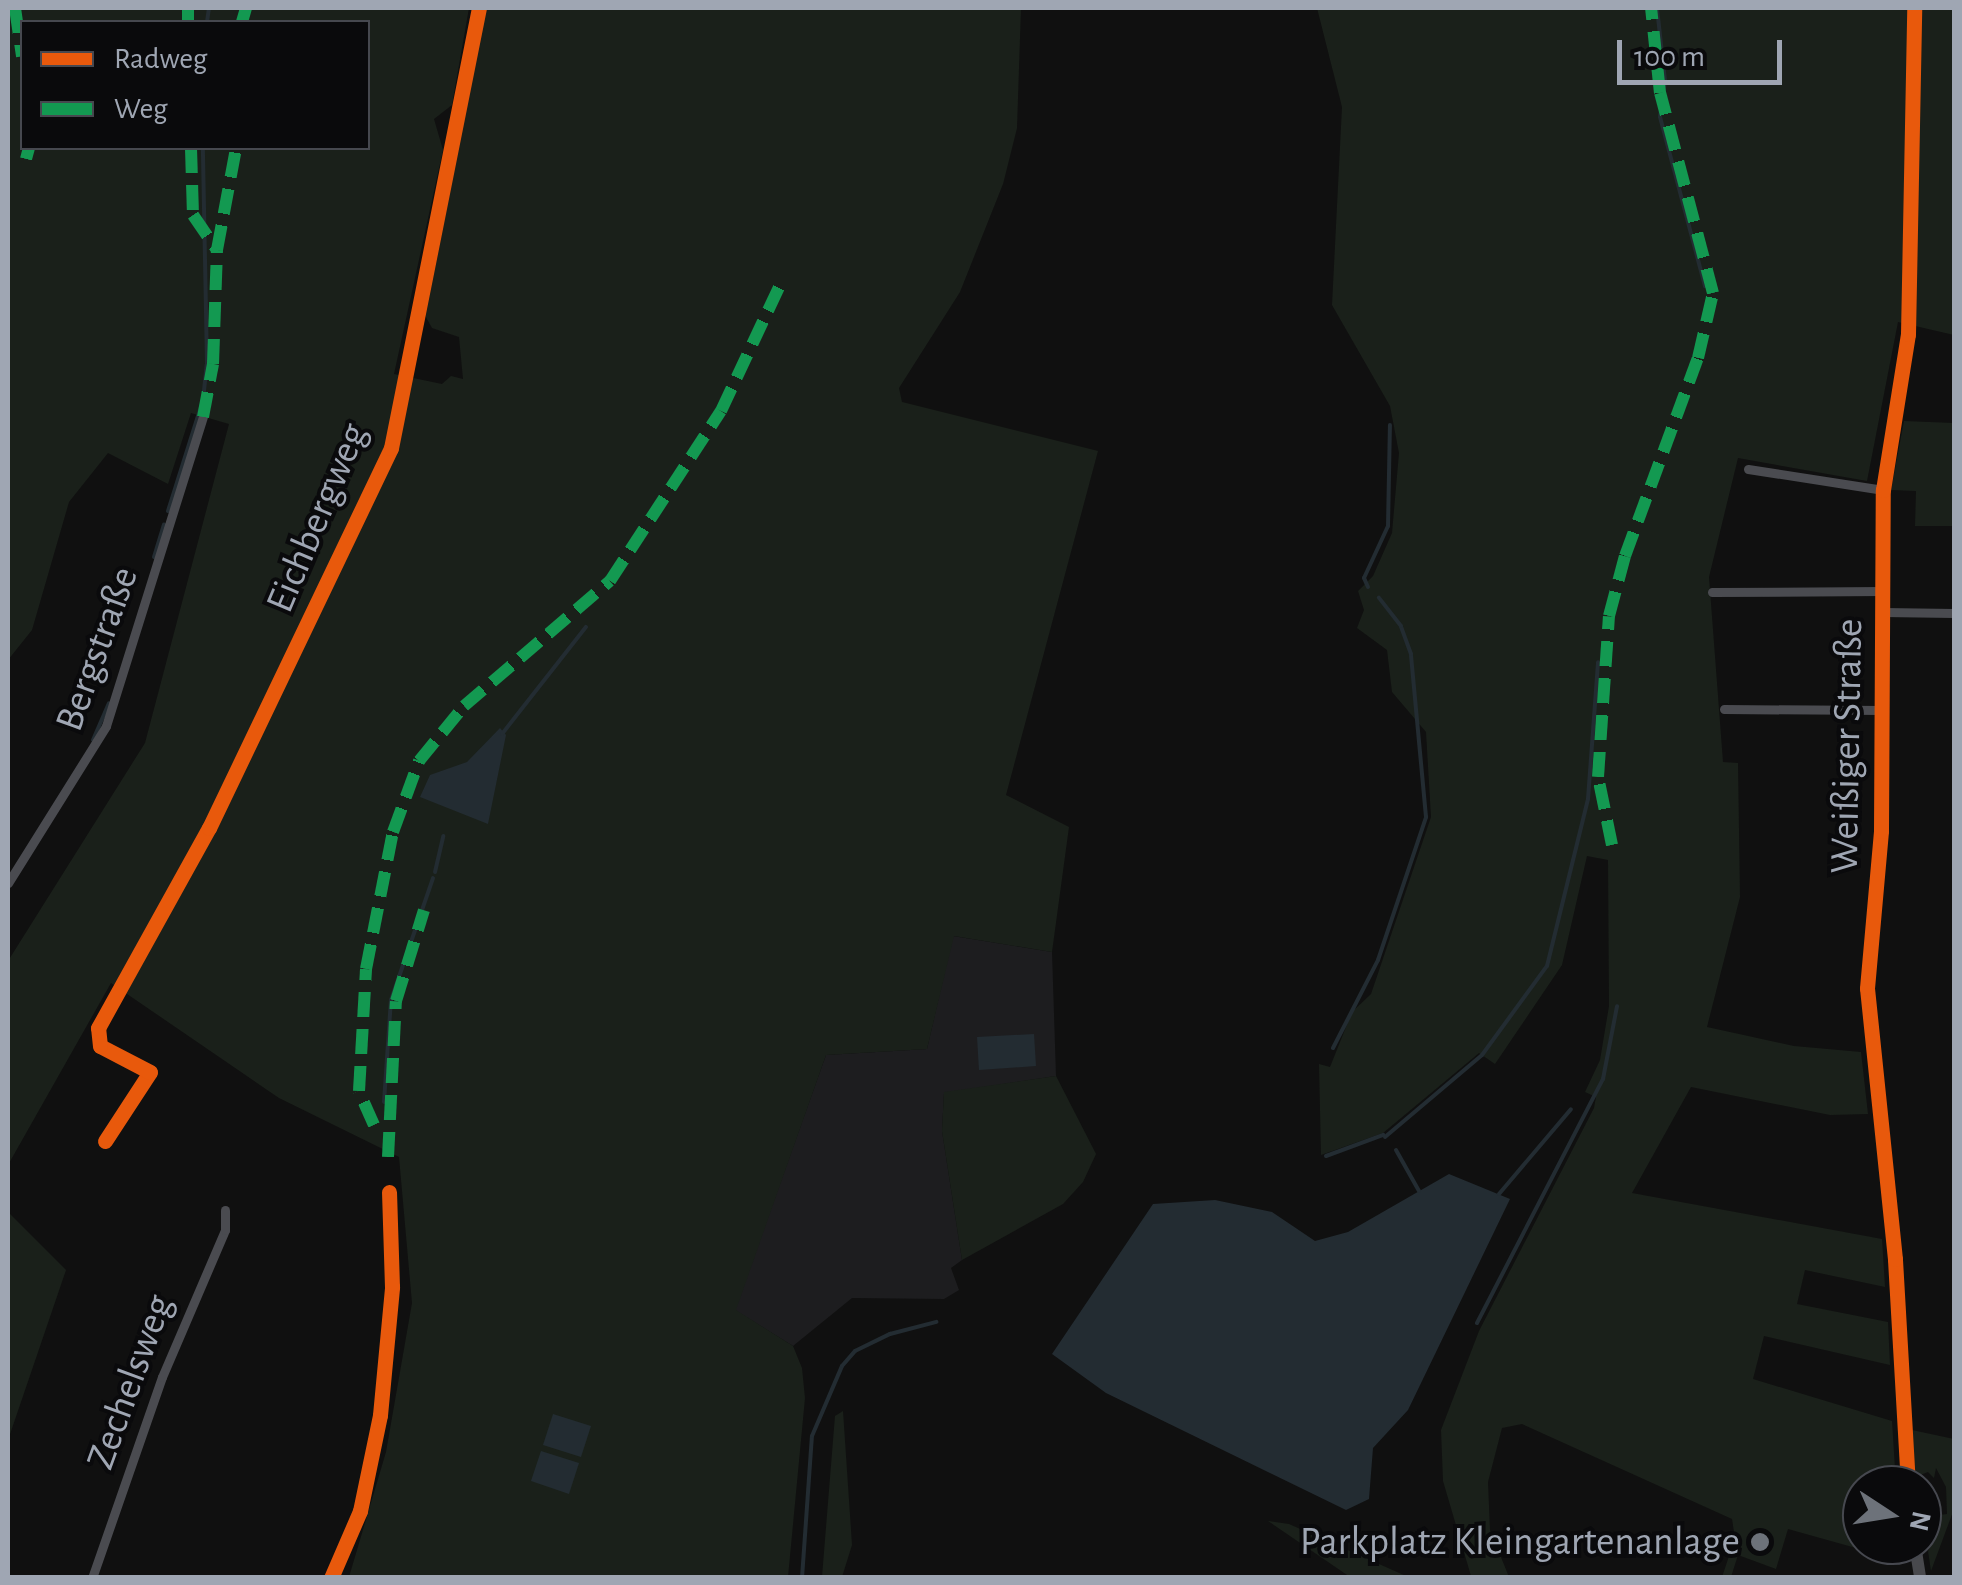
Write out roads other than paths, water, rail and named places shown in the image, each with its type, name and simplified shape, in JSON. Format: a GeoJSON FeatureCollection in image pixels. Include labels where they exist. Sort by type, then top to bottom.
{"type":"FeatureCollection","features":[{"type":"Feature","properties":{"kind":"street","name":"Eichbergweg"},"geometry":{"type":"LineString","coordinates":[[105,1141],[149,1078],[147,1068],[100,1046],[98,1038],[210,828],[391,448],[479,8]]}},
{"type":"Feature","properties":{"kind":"street","name":"Weißiger Straße"},"geometry":{"type":"LineString","coordinates":[[1907,1465],[1895,1259],[1867,988],[1880,844],[1883,490],[1908,334],[1914,8]]}},
{"type":"Feature","properties":{"kind":"street","name":"Bergstraße"},"geometry":{"type":"LineString","coordinates":[[8,883],[106,726],[203,417]]}},
{"type":"Feature","properties":{"kind":"street"},"geometry":{"type":"LineString","coordinates":[[1748,469],[1883,490]]}},
{"type":"Feature","properties":{"kind":"street","name":"Weißiger Straße"},"geometry":{"type":"LineString","coordinates":[[1712,592],[1883,591]]}},
{"type":"Feature","properties":{"kind":"street"},"geometry":{"type":"LineString","coordinates":[[1883,612],[1954,612]]}},
{"type":"Feature","properties":{"kind":"street","name":"Weißiger Straße"},"geometry":{"type":"LineString","coordinates":[[1724,708],[1883,710]]}},
{"type":"Feature","properties":{"kind":"street"},"geometry":{"type":"LineString","coordinates":[[331,1578],[360,1511],[380,1414],[392,1287],[389,1192]]}},
{"type":"Feature","properties":{"kind":"street","name":"Zechelsweg"},"geometry":{"type":"LineString","coordinates":[[92,1578],[162,1377],[225,1230],[226,1210]]}},
{"type":"Feature","properties":{"kind":"waterway"},"geometry":{"type":"LineString","coordinates":[[207,20],[209,8]]}},
{"type":"Feature","properties":{"kind":"waterway"},"geometry":{"type":"LineString","coordinates":[[1657,8],[1665,81],[1660,117],[1705,286]]}},
{"type":"Feature","properties":{"kind":"waterway"},"geometry":{"type":"LineString","coordinates":[[168,511],[203,400],[207,364],[203,150]]}},
{"type":"Feature","properties":{"kind":"waterway"},"geometry":{"type":"LineString","coordinates":[[1368,587],[1364,578],[1388,526],[1390,425]]}},
{"type":"Feature","properties":{"kind":"waterway"},"geometry":{"type":"LineString","coordinates":[[154,557],[164,524]]}},
{"type":"Feature","properties":{"kind":"waterway"},"geometry":{"type":"LineString","coordinates":[[1333,1048],[1378,960],[1426,817],[1411,654],[1401,626],[1379,598]]}},
{"type":"Feature","properties":{"kind":"waterway"},"geometry":{"type":"LineString","coordinates":[[502,734],[586,627]]}},
{"type":"Feature","properties":{"kind":"waterway"},"geometry":{"type":"LineString","coordinates":[[1385,1137],[1482,1055],[1547,966],[1588,799],[1598,662]]}},
{"type":"Feature","properties":{"kind":"waterway"},"geometry":{"type":"LineString","coordinates":[[93,740],[109,703]]}},
{"type":"Feature","properties":{"kind":"waterway"},"geometry":{"type":"LineString","coordinates":[[435,872],[443,836]]}},
{"type":"Feature","properties":{"kind":"waterway"},"geometry":{"type":"LineString","coordinates":[[384,1102],[391,1000],[433,878]]}},
{"type":"Feature","properties":{"kind":"waterway"},"geometry":{"type":"LineString","coordinates":[[1477,1323],[1603,1079],[1617,1006]]}},
{"type":"Feature","properties":{"kind":"waterway"},"geometry":{"type":"LineString","coordinates":[[1499,1194],[1571,1109]]}},
{"type":"Feature","properties":{"kind":"waterway"},"geometry":{"type":"LineString","coordinates":[[1326,1156],[1383,1135]]}},
{"type":"Feature","properties":{"kind":"waterway"},"geometry":{"type":"LineString","coordinates":[[1396,1150],[1419,1191]]}},
{"type":"Feature","properties":{"kind":"waterway"},"geometry":{"type":"LineString","coordinates":[[802,1578],[812,1436],[842,1366],[855,1351],[890,1334],[936,1322]]}},
{"type":"Feature","properties":{"kind":"place","name":"Parkplatz Kleingartenanlage"},"geometry":{"type":"Point","coordinates":[1760,1542]}}]}
